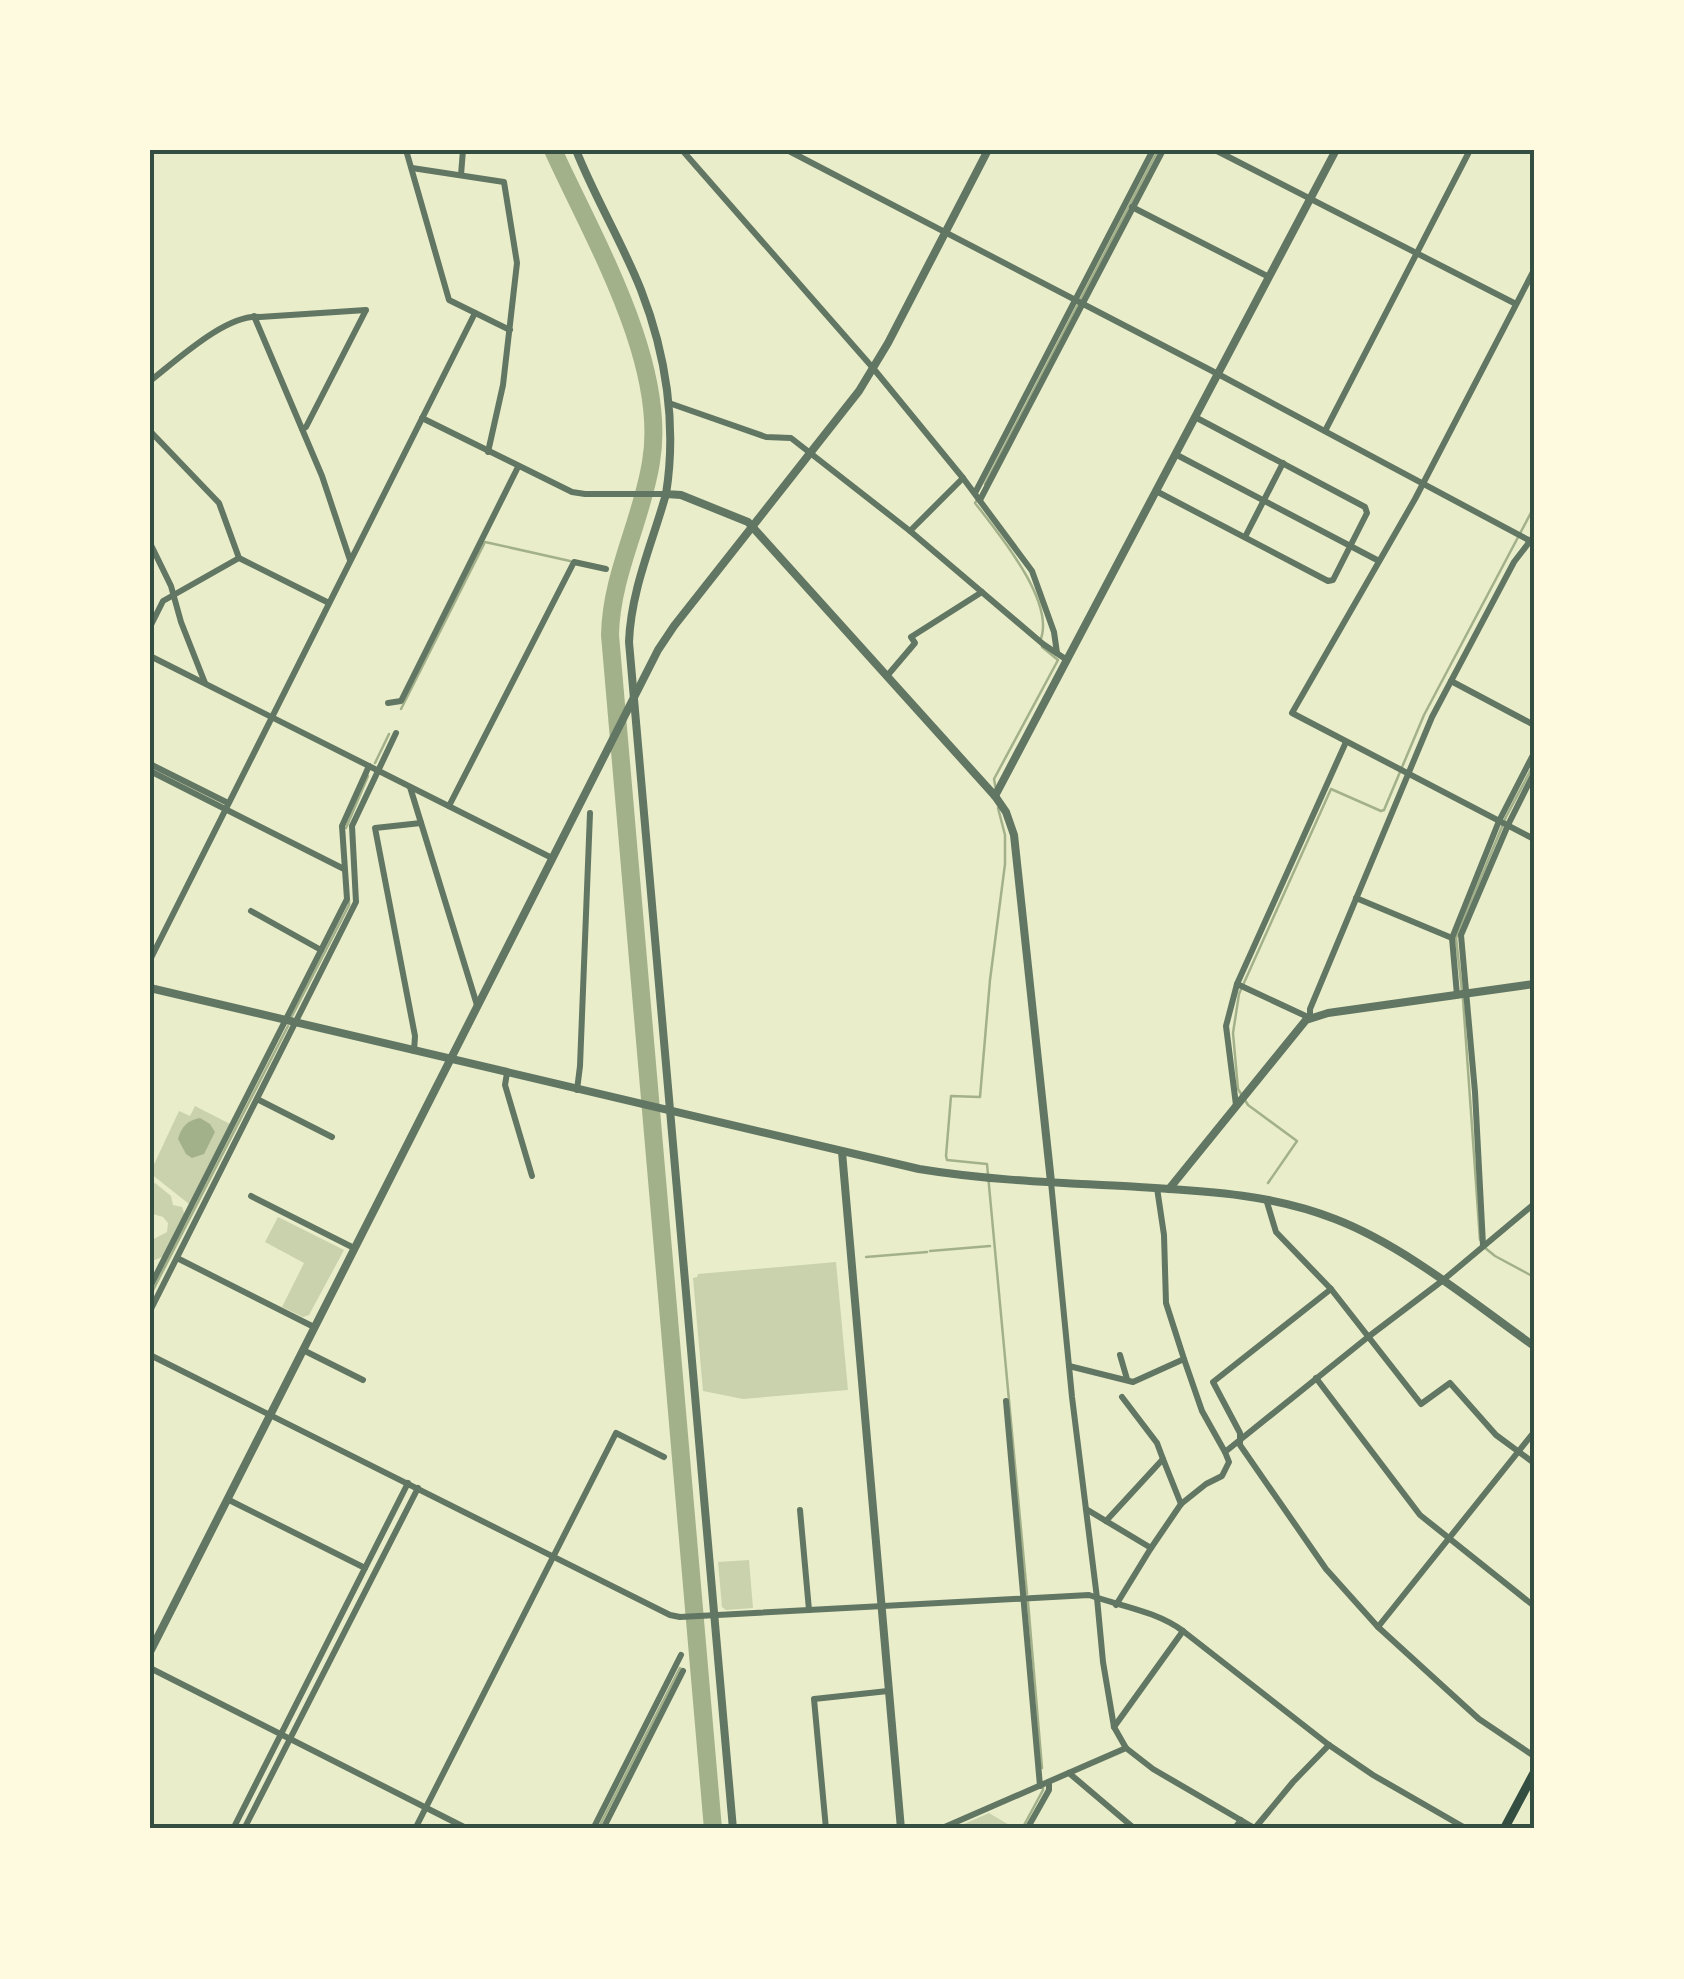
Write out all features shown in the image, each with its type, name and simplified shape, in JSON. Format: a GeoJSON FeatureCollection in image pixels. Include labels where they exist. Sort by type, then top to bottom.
{"type":"FeatureCollection","features":[{"type":"Feature","properties":{"kind":"main road"},"geometry":{"type":"LineString","coordinates":[[1504,1829],[1533,1777]]}},
{"type":"Feature","properties":{"kind":"street"},"geometry":{"type":"LineString","coordinates":[[406,150],[449,300],[510,330]]}},
{"type":"Feature","properties":{"kind":"street"},"geometry":{"type":"LineString","coordinates":[[461,175],[462,150]]}},
{"type":"Feature","properties":{"kind":"street"},"geometry":{"type":"LineString","coordinates":[[586,150],[578,155],[640,289],[669,403],[671,454],[666,494],[630,618],[629,642],[672,1112],[711,1615],[733,1829]]}},
{"type":"Feature","properties":{"kind":"street"},"geometry":{"type":"LineString","coordinates":[[682,150],[964,478],[1032,570],[1054,632],[1057,653]]}},
{"type":"Feature","properties":{"kind":"street"},"geometry":{"type":"LineString","coordinates":[[788,150],[1533,540],[1514,562],[1432,717],[1310,1009],[1310,1018]]}},
{"type":"Feature","properties":{"kind":"street"},"geometry":{"type":"LineString","coordinates":[[150,1652],[665,638],[851,402],[873,368],[988,150]]}},
{"type":"Feature","properties":{"kind":"street"},"geometry":{"type":"LineString","coordinates":[[978,497],[1129,205],[1153,150]]}},
{"type":"Feature","properties":{"kind":"street"},"geometry":{"type":"LineString","coordinates":[[1129,205],[1163,150]]}},
{"type":"Feature","properties":{"kind":"street"},"geometry":{"type":"LineString","coordinates":[[1216,150],[1516,304]]}},
{"type":"Feature","properties":{"kind":"street"},"geometry":{"type":"LineString","coordinates":[[995,796],[1336,150]]}},
{"type":"Feature","properties":{"kind":"street"},"geometry":{"type":"LineString","coordinates":[[1325,432],[1470,150]]}},
{"type":"Feature","properties":{"kind":"street"},"geometry":{"type":"LineString","coordinates":[[412,168],[504,182],[517,264],[504,385],[488,452]]}},
{"type":"Feature","properties":{"kind":"street"},"geometry":{"type":"LineString","coordinates":[[1129,205],[1269,277]]}},
{"type":"Feature","properties":{"kind":"street"},"geometry":{"type":"LineString","coordinates":[[1534,270],[1423,484],[1292,713],[1534,839]]}},
{"type":"Feature","properties":{"kind":"street"},"geometry":{"type":"LineString","coordinates":[[150,381],[214,334],[247,316],[366,310],[306,428],[302,429]]}},
{"type":"Feature","properties":{"kind":"street"},"geometry":{"type":"LineString","coordinates":[[150,960],[476,313]]}},
{"type":"Feature","properties":{"kind":"street"},"geometry":{"type":"LineString","coordinates":[[254,316],[322,476],[350,561]]}},
{"type":"Feature","properties":{"kind":"street"},"geometry":{"type":"LineString","coordinates":[[669,403],[766,437],[787,436],[910,531],[1043,644],[1068,660]]}},
{"type":"Feature","properties":{"kind":"street"},"geometry":{"type":"LineString","coordinates":[[1156,491],[1328,581],[1333,580],[1367,512],[1365,507],[1195,417]]}},
{"type":"Feature","properties":{"kind":"street"},"geometry":{"type":"LineString","coordinates":[[422,418],[572,492],[680,494],[742,518],[1006,812],[1014,835],[1069,1366],[1114,1727],[1126,1748],[1153,1769],[1256,1829],[1329,1745]]}},
{"type":"Feature","properties":{"kind":"street"},"geometry":{"type":"LineString","coordinates":[[150,430],[219,502],[239,558],[329,603]]}},
{"type":"Feature","properties":{"kind":"street"},"geometry":{"type":"LineString","coordinates":[[1176,454],[1379,561]]}},
{"type":"Feature","properties":{"kind":"street"},"geometry":{"type":"LineString","coordinates":[[1245,538],[1283,464]]}},
{"type":"Feature","properties":{"kind":"street"},"geometry":{"type":"LineString","coordinates":[[388,703],[401,701],[518,467]]}},
{"type":"Feature","properties":{"kind":"street"},"geometry":{"type":"LineString","coordinates":[[910,531],[964,478]]}},
{"type":"Feature","properties":{"kind":"street"},"geometry":{"type":"LineString","coordinates":[[150,543],[171,586],[180,622],[205,684]]}},
{"type":"Feature","properties":{"kind":"street"},"geometry":{"type":"LineString","coordinates":[[150,627],[163,602],[239,558]]}},
{"type":"Feature","properties":{"kind":"street"},"geometry":{"type":"LineString","coordinates":[[449,806],[574,562],[606,570]]}},
{"type":"Feature","properties":{"kind":"street"},"geometry":{"type":"LineString","coordinates":[[887,676],[915,642],[911,637],[982,592]]}},
{"type":"Feature","properties":{"kind":"street"},"geometry":{"type":"LineString","coordinates":[[150,656],[552,858]]}},
{"type":"Feature","properties":{"kind":"street"},"geometry":{"type":"LineString","coordinates":[[1451,681],[1534,725]]}},
{"type":"Feature","properties":{"kind":"street"},"geometry":{"type":"LineString","coordinates":[[150,1287],[356,902],[352,826],[396,733]]}},
{"type":"Feature","properties":{"kind":"street"},"geometry":{"type":"LineString","coordinates":[[1236,1105],[1226,1026],[1236,984],[1346,742]]}},
{"type":"Feature","properties":{"kind":"street"},"geometry":{"type":"LineString","coordinates":[[1483,1246],[1476,1092],[1452,938],[1499,820],[1534,754]]}},
{"type":"Feature","properties":{"kind":"street"},"geometry":{"type":"LineString","coordinates":[[150,1310],[257,1098],[347,899],[342,826],[368,766]]}},
{"type":"Feature","properties":{"kind":"street"},"geometry":{"type":"LineString","coordinates":[[150,767],[345,869]]}},
{"type":"Feature","properties":{"kind":"street"},"geometry":{"type":"LineString","coordinates":[[1461,994],[1461,935],[1534,773]]}},
{"type":"Feature","properties":{"kind":"street"},"geometry":{"type":"LineString","coordinates":[[410,786],[477,1004]]}},
{"type":"Feature","properties":{"kind":"street"},"geometry":{"type":"LineString","coordinates":[[577,1090],[590,813]]}},
{"type":"Feature","properties":{"kind":"street"},"geometry":{"type":"LineString","coordinates":[[414,1051],[415,1036],[376,828],[421,823]]}},
{"type":"Feature","properties":{"kind":"street"},"geometry":{"type":"LineString","coordinates":[[1356,898],[1452,938]]}},
{"type":"Feature","properties":{"kind":"street"},"geometry":{"type":"LineString","coordinates":[[251,911],[321,950]]}},
{"type":"Feature","properties":{"kind":"street"},"geometry":{"type":"LineString","coordinates":[[1236,984],[1310,1018]]}},
{"type":"Feature","properties":{"kind":"street"},"geometry":{"type":"LineString","coordinates":[[1169,1189],[1310,1018],[1534,984]]}},
{"type":"Feature","properties":{"kind":"street"},"geometry":{"type":"LineString","coordinates":[[150,988],[659,1110],[959,1176],[1266,1198],[1314,1211],[1363,1231],[1400,1252],[1534,1346]]}},
{"type":"Feature","properties":{"kind":"street"},"geometry":{"type":"LineString","coordinates":[[508,1074],[504,1085],[532,1176]]}},
{"type":"Feature","properties":{"kind":"street"},"geometry":{"type":"LineString","coordinates":[[257,1098],[332,1137]]}},
{"type":"Feature","properties":{"kind":"street"},"geometry":{"type":"LineString","coordinates":[[842,1152],[900,1829]]}},
{"type":"Feature","properties":{"kind":"street"},"geometry":{"type":"LineString","coordinates":[[1116,1606],[1181,1504],[1222,1476],[1229,1462],[1202,1411],[1166,1304],[1164,1236],[1157,1188]]}},
{"type":"Feature","properties":{"kind":"street"},"geometry":{"type":"LineString","coordinates":[[251,1196],[354,1248]]}},
{"type":"Feature","properties":{"kind":"street"},"geometry":{"type":"LineString","coordinates":[[1266,1198],[1276,1232],[1330,1289],[1421,1404],[1450,1383],[1496,1435],[1534,1463]]}},
{"type":"Feature","properties":{"kind":"street"},"geometry":{"type":"LineString","coordinates":[[1225,1452],[1534,1204]]}},
{"type":"Feature","properties":{"kind":"street"},"geometry":{"type":"LineString","coordinates":[[176,1258],[314,1327]]}},
{"type":"Feature","properties":{"kind":"street"},"geometry":{"type":"LineString","coordinates":[[1330,1289],[1213,1382],[1240,1434],[1240,1445],[1326,1569],[1378,1626],[1480,1719],[1534,1756]]}},
{"type":"Feature","properties":{"kind":"street"},"geometry":{"type":"LineString","coordinates":[[303,1350],[363,1380]]}},
{"type":"Feature","properties":{"kind":"street"},"geometry":{"type":"LineString","coordinates":[[150,1355],[654,1608],[680,1617],[1090,1595],[1166,1620],[1329,1745],[1467,1829]]}},
{"type":"Feature","properties":{"kind":"street"},"geometry":{"type":"LineString","coordinates":[[1120,1355],[1128,1380]]}},
{"type":"Feature","properties":{"kind":"street"},"geometry":{"type":"LineString","coordinates":[[1069,1366],[1133,1382],[1184,1360]]}},
{"type":"Feature","properties":{"kind":"street"},"geometry":{"type":"LineString","coordinates":[[1316,1378],[1420,1515],[1534,1606]]}},
{"type":"Feature","properties":{"kind":"street"},"geometry":{"type":"LineString","coordinates":[[1122,1397],[1157,1442],[1181,1504]]}},
{"type":"Feature","properties":{"kind":"street"},"geometry":{"type":"LineString","coordinates":[[1006,1402],[1040,1786]]}},
{"type":"Feature","properties":{"kind":"street"},"geometry":{"type":"LineString","coordinates":[[414,1829],[616,1432],[664,1457]]}},
{"type":"Feature","properties":{"kind":"street"},"geometry":{"type":"LineString","coordinates":[[1378,1626],[1534,1432]]}},
{"type":"Feature","properties":{"kind":"street"},"geometry":{"type":"LineString","coordinates":[[1106,1522],[1163,1460]]}},
{"type":"Feature","properties":{"kind":"street"},"geometry":{"type":"LineString","coordinates":[[232,1829],[408,1483]]}},
{"type":"Feature","properties":{"kind":"street"},"geometry":{"type":"LineString","coordinates":[[244,1829],[418,1488]]}},
{"type":"Feature","properties":{"kind":"street"},"geometry":{"type":"LineString","coordinates":[[227,1499],[365,1568]]}},
{"type":"Feature","properties":{"kind":"street"},"geometry":{"type":"LineString","coordinates":[[800,1510],[809,1610]]}},
{"type":"Feature","properties":{"kind":"street"},"geometry":{"type":"LineString","coordinates":[[1086,1510],[1150,1548]]}},
{"type":"Feature","properties":{"kind":"street"},"geometry":{"type":"LineString","coordinates":[[1114,1727],[1183,1631]]}},
{"type":"Feature","properties":{"kind":"street"},"geometry":{"type":"LineString","coordinates":[[593,1829],[682,1655]]}},
{"type":"Feature","properties":{"kind":"street"},"geometry":{"type":"LineString","coordinates":[[150,1668],[468,1829]]}},
{"type":"Feature","properties":{"kind":"street"},"geometry":{"type":"LineString","coordinates":[[603,1829],[683,1671]]}},
{"type":"Feature","properties":{"kind":"street"},"geometry":{"type":"LineString","coordinates":[[826,1829],[814,1698],[888,1692]]}},
{"type":"Feature","properties":{"kind":"street"},"geometry":{"type":"LineString","coordinates":[[940,1829],[1126,1748]]}},
{"type":"Feature","properties":{"kind":"street"},"geometry":{"type":"LineString","coordinates":[[1069,1773],[1135,1829]]}},
{"type":"Feature","properties":{"kind":"street"},"geometry":{"type":"LineString","coordinates":[[1027,1829],[1050,1790],[1049,1782]]}},
{"type":"Feature","properties":{"kind":"street"},"geometry":{"type":"LineString","coordinates":[[1234,1829],[1241,1820]]}},
{"type":"Feature","properties":{"kind":"shaded area"},"geometry":{"type":"Polygon","coordinates":[[[195,1106],[230,1124],[189,1204],[150,1173],[179,1111],[190,1116],[195,1106]]]}},
{"type":"Feature","properties":{"kind":"shaded area"},"geometry":{"type":"Polygon","coordinates":[[[200,1118],[215,1132],[204,1154],[192,1158],[178,1139],[186,1125],[200,1118]]]}},
{"type":"Feature","properties":{"kind":"shaded area"},"geometry":{"type":"Polygon","coordinates":[[[155,1183],[171,1196],[173,1205],[182,1207],[185,1225],[179,1242],[167,1254],[150,1261],[150,1241],[167,1232],[168,1223],[150,1213],[150,1185],[155,1183]]]}},
{"type":"Feature","properties":{"kind":"shaded area"},"geometry":{"type":"Polygon","coordinates":[[[278,1217],[344,1250],[309,1315],[303,1317],[282,1307],[304,1263],[265,1242],[278,1217]]]}},
{"type":"Feature","properties":{"kind":"shaded area"},"geometry":{"type":"Polygon","coordinates":[[[836,1262],[848,1390],[743,1399],[703,1391],[693,1278],[698,1274],[836,1262]]]}},
{"type":"Feature","properties":{"kind":"shaded area"},"geometry":{"type":"Polygon","coordinates":[[[749,1560],[753,1608],[726,1610],[722,1607],[718,1562],[749,1560]]]}},
{"type":"Feature","properties":{"kind":"shaded area"},"geometry":{"type":"Polygon","coordinates":[[[989,1813],[1016,1829],[955,1828],[989,1813]]]}},
{"type":"Feature","properties":{"kind":"waterway"},"geometry":{"type":"LineString","coordinates":[[553,150],[606,262],[638,343],[653,424],[647,484],[621,569],[610,635],[713,1829]]}},
{"type":"Feature","properties":{"kind":"waterway"},"geometry":{"type":"LineString","coordinates":[[985,484],[1158,150]]}},
{"type":"Feature","properties":{"kind":"waterway"},"geometry":{"type":"LineString","coordinates":[[977,500],[975,503],[1033,589],[1043,625],[1040,641]]}},
{"type":"Feature","properties":{"kind":"waterway"},"geometry":{"type":"LineString","coordinates":[[1268,1183],[1297,1141],[1248,1105],[1238,1089],[1233,1033],[1239,994],[1331,789],[1384,810],[1424,715],[1534,507]]}},
{"type":"Feature","properties":{"kind":"waterway"},"geometry":{"type":"LineString","coordinates":[[401,709],[485,542],[570,561]]}},
{"type":"Feature","properties":{"kind":"waterway"},"geometry":{"type":"LineString","coordinates":[[996,790],[994,779],[1058,660],[1042,647]]}},
{"type":"Feature","properties":{"kind":"waterway"},"geometry":{"type":"LineString","coordinates":[[375,763],[389,734]]}},
{"type":"Feature","properties":{"kind":"waterway"},"geometry":{"type":"LineString","coordinates":[[1462,991],[1456,938],[1506,817],[1534,764]]}},
{"type":"Feature","properties":{"kind":"waterway"},"geometry":{"type":"LineString","coordinates":[[346,828],[368,776]]}},
{"type":"Feature","properties":{"kind":"waterway"},"geometry":{"type":"LineString","coordinates":[[998,808],[1005,835],[1005,864],[980,1097],[951,1096],[946,1156],[947,1160],[987,1164],[1027,1594]]}},
{"type":"Feature","properties":{"kind":"waterway"},"geometry":{"type":"LineString","coordinates":[[291,1018],[349,900]]}},
{"type":"Feature","properties":{"kind":"waterway"},"geometry":{"type":"LineString","coordinates":[[1463,999],[1480,1240]]}},
{"type":"Feature","properties":{"kind":"waterway"},"geometry":{"type":"LineString","coordinates":[[150,1296],[288,1026]]}},
{"type":"Feature","properties":{"kind":"waterway"},"geometry":{"type":"LineString","coordinates":[[930,1251],[990,1246]]}},
{"type":"Feature","properties":{"kind":"waterway"},"geometry":{"type":"LineString","coordinates":[[1484,1247],[1534,1277]]}},
{"type":"Feature","properties":{"kind":"waterway"},"geometry":{"type":"LineString","coordinates":[[866,1257],[927,1252]]}},
{"type":"Feature","properties":{"kind":"waterway"},"geometry":{"type":"LineString","coordinates":[[1028,1602],[1042,1768]]}},
{"type":"Feature","properties":{"kind":"waterway"},"geometry":{"type":"LineString","coordinates":[[598,1829],[680,1668]]}},
{"type":"Feature","properties":{"kind":"waterway"},"geometry":{"type":"LineString","coordinates":[[1022,1829],[1043,1786]]}}]}
